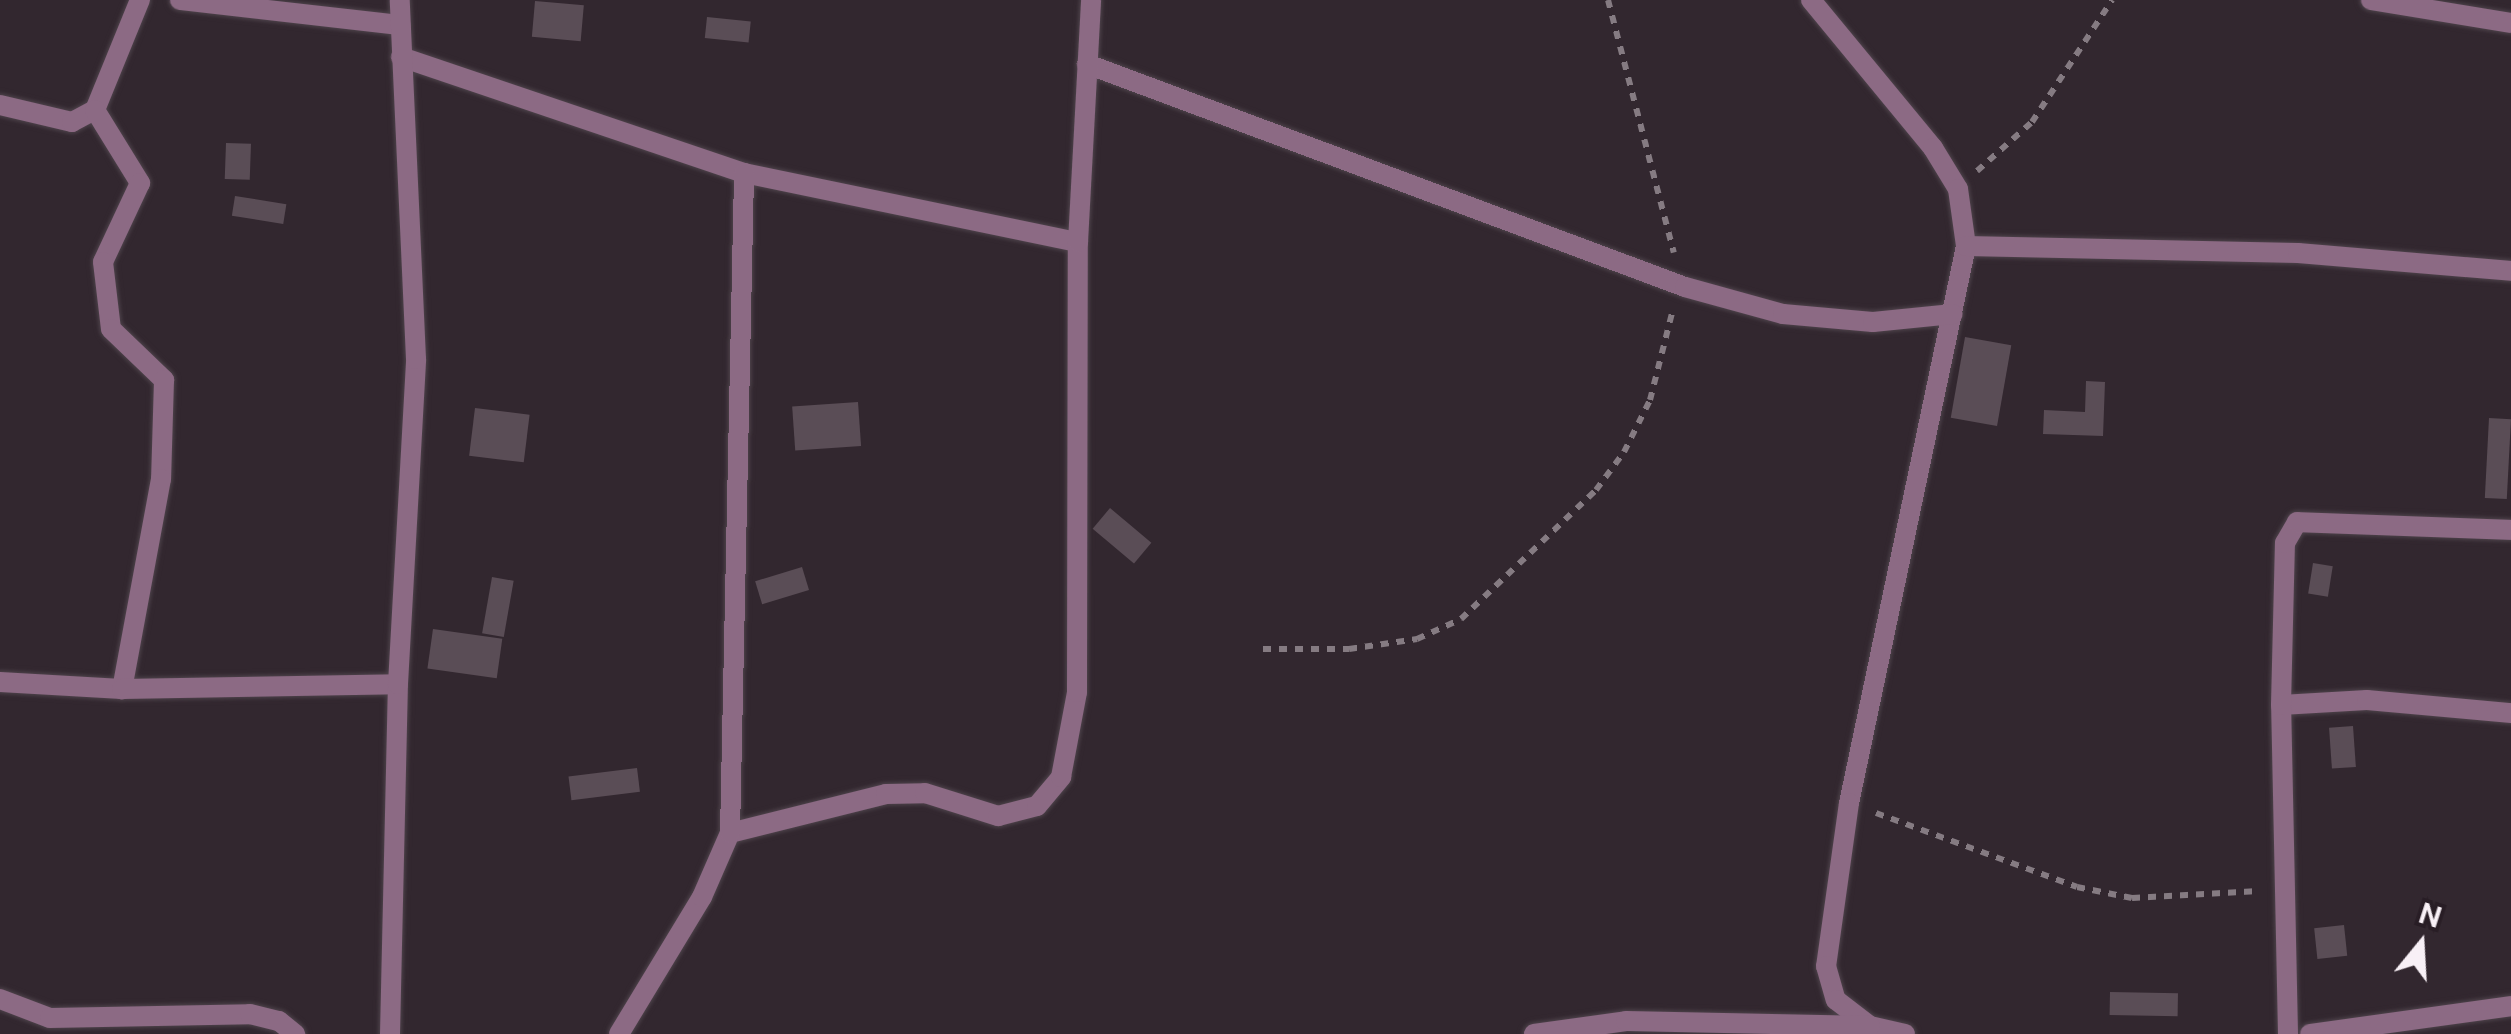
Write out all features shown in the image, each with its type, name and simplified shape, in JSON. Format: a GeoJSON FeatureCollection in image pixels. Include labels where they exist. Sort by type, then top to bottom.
{"type":"FeatureCollection","features":[{"type":"Feature","properties":{"kind":"street"},"geometry":{"type":"LineString","coordinates":[[0,105],[72,122],[95,110],[140,0]]}},
{"type":"Feature","properties":{"kind":"street"},"geometry":{"type":"LineString","coordinates":[[180,0],[401,26]]}},
{"type":"Feature","properties":{"kind":"street"},"geometry":{"type":"LineString","coordinates":[[390,1034],[398,684],[416,359],[400,0]]}},
{"type":"Feature","properties":{"kind":"street"},"geometry":{"type":"LineString","coordinates":[[730,833],[886,794],[924,793],[998,816],[1037,806],[1061,777],[1077,692],[1078,242],[1091,0]]}},
{"type":"Feature","properties":{"kind":"street"},"geometry":{"type":"LineString","coordinates":[[1811,0],[1933,148],[1958,189],[1966,246],[1849,804],[1826,966],[1836,1000],[1870,1026]]}},
{"type":"Feature","properties":{"kind":"street"},"geometry":{"type":"LineString","coordinates":[[2371,0],[2511,22]]}},
{"type":"Feature","properties":{"kind":"street"},"geometry":{"type":"LineString","coordinates":[[400,57],[744,172],[1078,242]]}},
{"type":"Feature","properties":{"kind":"street"},"geometry":{"type":"LineString","coordinates":[[1087,64],[1682,286],[1784,314],[1873,322],[1953,314]]}},
{"type":"Feature","properties":{"kind":"street"},"geometry":{"type":"LineString","coordinates":[[95,110],[140,182],[102,262],[110,330],[164,380],[161,480],[122,689]]}},
{"type":"Feature","properties":{"kind":"street"},"geometry":{"type":"LineString","coordinates":[[619,1034],[702,897],[730,833],[744,172]]}},
{"type":"Feature","properties":{"kind":"street"},"geometry":{"type":"LineString","coordinates":[[1966,246],[2298,253],[2511,271]]}},
{"type":"Feature","properties":{"kind":"street"},"geometry":{"type":"LineString","coordinates":[[2288,1034],[2281,704],[2285,543],[2297,522],[2511,530]]}},
{"type":"Feature","properties":{"kind":"street"},"geometry":{"type":"LineString","coordinates":[[0,682],[122,689],[398,684]]}},
{"type":"Feature","properties":{"kind":"street"},"geometry":{"type":"LineString","coordinates":[[2281,704],[2367,700],[2511,713]]}},
{"type":"Feature","properties":{"kind":"street"},"geometry":{"type":"LineString","coordinates":[[0,999],[50,1018],[250,1014],[280,1020],[296,1034]]}},
{"type":"Feature","properties":{"kind":"street"},"geometry":{"type":"LineString","coordinates":[[2310,1034],[2511,1006]]}},
{"type":"Feature","properties":{"kind":"street"},"geometry":{"type":"LineString","coordinates":[[1534,1034],[1626,1021],[1870,1026],[1905,1034]]}},
{"type":"Feature","properties":{"kind":"path"},"geometry":{"type":"LineString","coordinates":[[1263,649],[1366,647],[1417,639],[1461,620],[1596,490],[1624,452],[1650,400],[1682,286],[1608,0]]}},
{"type":"Feature","properties":{"kind":"path"},"geometry":{"type":"LineString","coordinates":[[1958,189],[2032,122],[2112,0]]}},
{"type":"Feature","properties":{"kind":"path"},"geometry":{"type":"LineString","coordinates":[[1849,804],[2077,886],[2132,898],[2285,888]]}},
{"type":"Feature","properties":{"kind":"building"},"geometry":{"type":"Polygon","coordinates":[[[535,1],[584,5],[581,41],[532,37],[535,1]]]}},
{"type":"Feature","properties":{"kind":"building"},"geometry":{"type":"Polygon","coordinates":[[[707,17],[751,22],[749,42],[705,38],[707,17]]]}},
{"type":"Feature","properties":{"kind":"building"},"geometry":{"type":"Polygon","coordinates":[[[226,143],[251,144],[250,180],[225,179],[226,143]]]}},
{"type":"Feature","properties":{"kind":"building"},"geometry":{"type":"Polygon","coordinates":[[[235,196],[286,204],[283,224],[232,216],[235,196]]]}},
{"type":"Feature","properties":{"kind":"building"},"geometry":{"type":"Polygon","coordinates":[[[1965,337],[2011,345],[1997,426],[1951,418],[1965,337]]]}},
{"type":"Feature","properties":{"kind":"building"},"geometry":{"type":"Polygon","coordinates":[[[2086,381],[2105,382],[2103,436],[2043,434],[2044,410],[2085,412],[2086,381]]]}},
{"type":"Feature","properties":{"kind":"building"},"geometry":{"type":"Polygon","coordinates":[[[858,402],[861,446],[795,450],[792,407],[858,402]]]}},
{"type":"Feature","properties":{"kind":"building"},"geometry":{"type":"Polygon","coordinates":[[[475,408],[530,415],[524,462],[469,456],[475,408]]]}},
{"type":"Feature","properties":{"kind":"building"},"geometry":{"type":"Polygon","coordinates":[[[2489,418],[2511,419],[2507,499],[2485,498],[2489,418]]]}},
{"type":"Feature","properties":{"kind":"building"},"geometry":{"type":"Polygon","coordinates":[[[1110,508],[1151,543],[1134,563],[1093,529],[1110,508]]]}},
{"type":"Feature","properties":{"kind":"building"},"geometry":{"type":"Polygon","coordinates":[[[2313,563],[2333,566],[2328,597],[2308,594],[2313,563]]]}},
{"type":"Feature","properties":{"kind":"building"},"geometry":{"type":"Polygon","coordinates":[[[802,567],[809,590],[762,604],[755,581],[802,567]]]}},
{"type":"Feature","properties":{"kind":"building"},"geometry":{"type":"Polygon","coordinates":[[[492,577],[514,581],[504,637],[482,633],[492,577]]]}},
{"type":"Feature","properties":{"kind":"building"},"geometry":{"type":"Polygon","coordinates":[[[433,629],[502,639],[497,678],[427,669],[433,629]]]}},
{"type":"Feature","properties":{"kind":"building"},"geometry":{"type":"Polygon","coordinates":[[[2353,726],[2356,767],[2332,769],[2329,728],[2353,726]]]}},
{"type":"Feature","properties":{"kind":"building"},"geometry":{"type":"Polygon","coordinates":[[[637,768],[640,792],[571,800],[569,776],[637,768]]]}},
{"type":"Feature","properties":{"kind":"building"},"geometry":{"type":"Polygon","coordinates":[[[2344,925],[2347,956],[2317,959],[2314,928],[2344,925]]]}},
{"type":"Feature","properties":{"kind":"building"},"geometry":{"type":"Polygon","coordinates":[[[2110,992],[2178,993],[2178,1016],[2110,1015],[2110,992]]]}}]}
